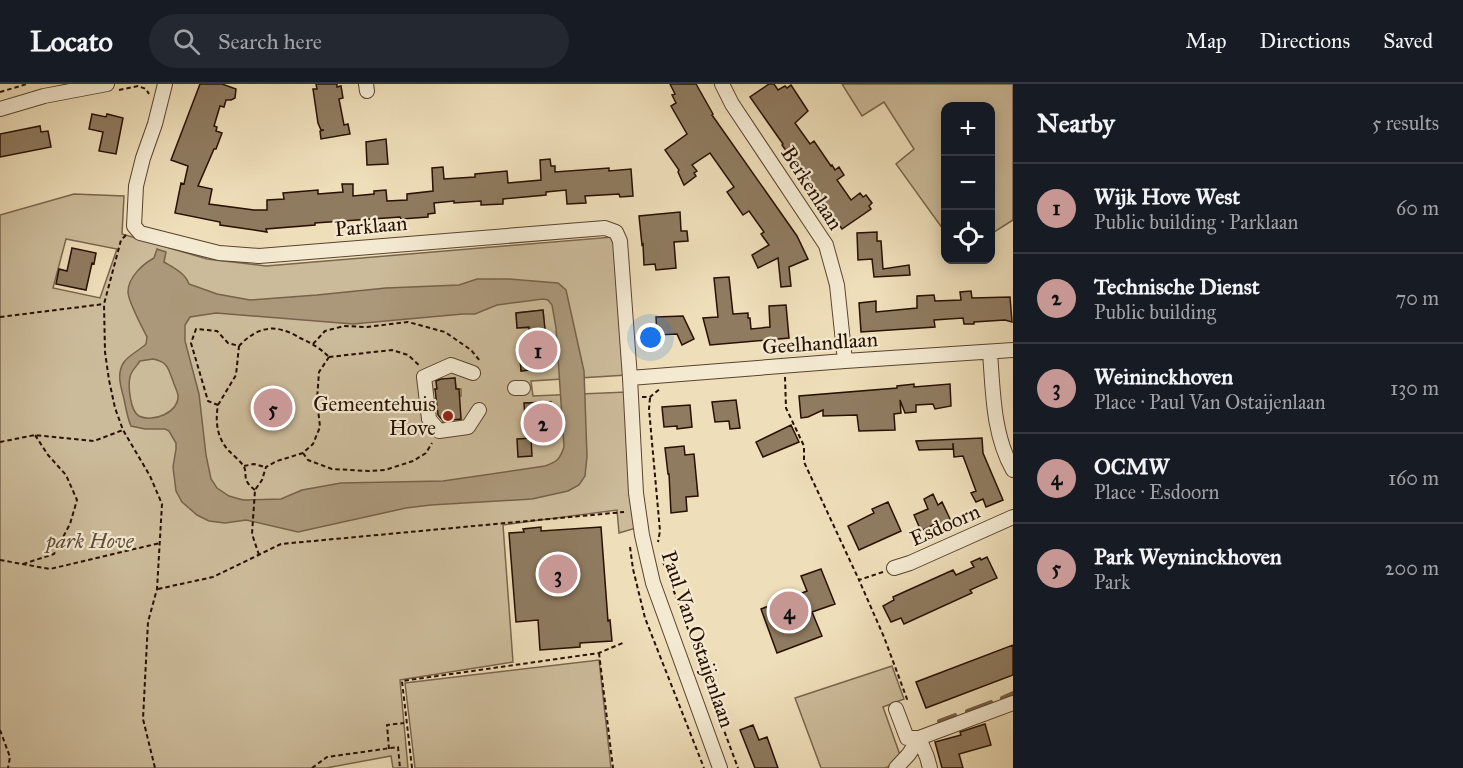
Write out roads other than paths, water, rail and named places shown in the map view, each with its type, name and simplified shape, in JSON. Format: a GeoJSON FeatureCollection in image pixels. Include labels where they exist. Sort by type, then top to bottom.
{"type":"FeatureCollection","features":[{"type":"Feature","properties":{"kind":"street","name":"Parklaan"},"geometry":{"type":"LineString","coordinates":[[165,84],[136,186],[134,226],[140,232],[219,253],[259,256],[605,228],[616,232],[620,241],[630,378]]}},
{"type":"Feature","properties":{"kind":"street","name":"Berkenlaan"},"geometry":{"type":"LineString","coordinates":[[722,84],[738,114],[826,245],[837,285],[845,361]]}},
{"type":"Feature","properties":{"kind":"street"},"geometry":{"type":"LineString","coordinates":[[0,109],[44,96],[112,87]]}},
{"type":"Feature","properties":{"kind":"street","name":"Geelhandlaan"},"geometry":{"type":"LineString","coordinates":[[630,378],[1013,350]]}},
{"type":"Feature","properties":{"kind":"street"},"geometry":{"type":"LineString","coordinates":[[990,352],[997,428],[1006,457],[1013,470]]}},
{"type":"Feature","properties":{"kind":"street"},"geometry":{"type":"LineString","coordinates":[[479,369],[451,365],[424,377],[429,419],[439,431],[468,427],[479,410]]}},
{"type":"Feature","properties":{"kind":"street","name":"Paul Van Ostaijenlaan"},"geometry":{"type":"LineString","coordinates":[[630,378],[636,493],[642,535],[653,583],[720,768]]}},
{"type":"Feature","properties":{"kind":"street","name":"Esdoorn"},"geometry":{"type":"LineString","coordinates":[[894,568],[1013,517]]}},
{"type":"Feature","properties":{"kind":"street"},"geometry":{"type":"LineString","coordinates":[[896,709],[907,738],[919,738],[1013,703]]}},
{"type":"Feature","properties":{"kind":"street"},"geometry":{"type":"LineString","coordinates":[[896,768],[919,738]]}},
{"type":"Feature","properties":{"kind":"street"},"geometry":{"type":"LineString","coordinates":[[919,738],[930,768]]}},
{"type":"Feature","properties":{"kind":"waterway"},"geometry":{"type":"LineString","coordinates":[[1002,698],[1013,693]]}},
{"type":"Feature","properties":{"kind":"waterway"},"geometry":{"type":"LineString","coordinates":[[967,711],[991,702]]}},
{"type":"Feature","properties":{"kind":"waterway"},"geometry":{"type":"LineString","coordinates":[[939,721],[955,715]]}},
{"type":"Feature","properties":{"kind":"place","name":"Wijk Hove West"},"geometry":{"type":"Point","coordinates":[538,350]}},
{"type":"Feature","properties":{"kind":"place","name":"Park Weyninckhoven"},"geometry":{"type":"Point","coordinates":[273,408]}},
{"type":"Feature","properties":{"kind":"place","name":"Gemeentehuis Hove"},"geometry":{"type":"Point","coordinates":[448,416]}},
{"type":"Feature","properties":{"kind":"place","name":"Technische Dienst"},"geometry":{"type":"Point","coordinates":[543,423]}},
{"type":"Feature","properties":{"kind":"place","name":"Weininckhoven"},"geometry":{"type":"Point","coordinates":[558,574]}},
{"type":"Feature","properties":{"kind":"place","name":"OCMW"},"geometry":{"type":"Point","coordinates":[789,611]}},
{"type":"Feature","properties":{"kind":"park label","name":"park Hove"},"geometry":{"type":"Point","coordinates":[90,541]}}]}
